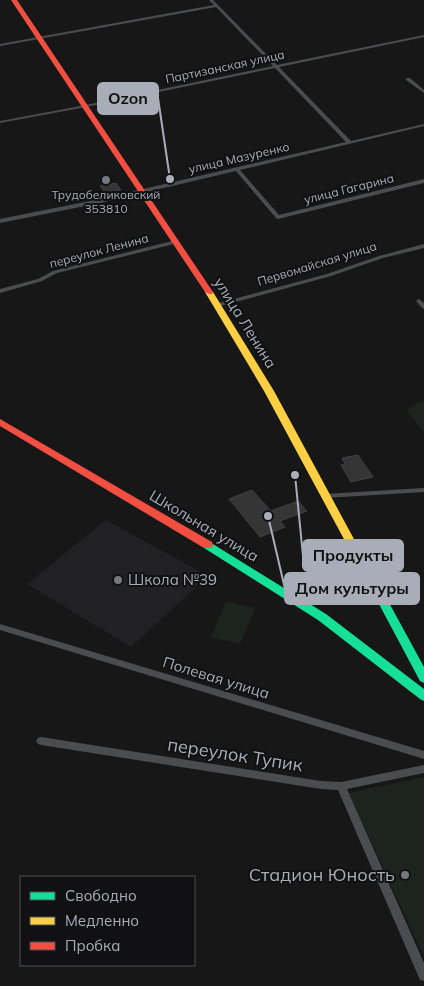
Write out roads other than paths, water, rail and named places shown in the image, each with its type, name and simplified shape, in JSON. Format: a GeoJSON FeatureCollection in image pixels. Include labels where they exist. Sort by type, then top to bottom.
{"type":"FeatureCollection","features":[{"type":"Feature","properties":{"kind":"street","name":"улица Ленина"},"geometry":{"type":"LineString","coordinates":[[14,0],[176,242],[269,391],[424,680]]}},
{"type":"Feature","properties":{"kind":"street"},"geometry":{"type":"LineString","coordinates":[[211,0],[349,142]]}},
{"type":"Feature","properties":{"kind":"street"},"geometry":{"type":"LineString","coordinates":[[0,45],[217,6]]}},
{"type":"Feature","properties":{"kind":"street","name":"Партизанская улица"},"geometry":{"type":"LineString","coordinates":[[0,122],[424,36]]}},
{"type":"Feature","properties":{"kind":"street"},"geometry":{"type":"LineString","coordinates":[[408,79],[424,92]]}},
{"type":"Feature","properties":{"kind":"street","name":"улица Мазуренко"},"geometry":{"type":"LineString","coordinates":[[0,221],[141,191],[424,125]]}},
{"type":"Feature","properties":{"kind":"street","name":"улица Гагарина"},"geometry":{"type":"LineString","coordinates":[[237,169],[278,217],[424,181]]}},
{"type":"Feature","properties":{"kind":"street","name":"переулок Ленина"},"geometry":{"type":"LineString","coordinates":[[0,291],[40,280],[55,272],[176,242]]}},
{"type":"Feature","properties":{"kind":"street","name":"Первомайская улица"},"geometry":{"type":"LineString","coordinates":[[217,305],[329,275],[382,257],[424,246]]}},
{"type":"Feature","properties":{"kind":"street"},"geometry":{"type":"LineString","coordinates":[[419,302],[424,307]]}},
{"type":"Feature","properties":{"kind":"street","name":"Школьная улица"},"geometry":{"type":"LineString","coordinates":[[0,422],[230,558],[305,606],[424,696]]}},
{"type":"Feature","properties":{"kind":"street"},"geometry":{"type":"LineString","coordinates":[[325,496],[424,490]]}},
{"type":"Feature","properties":{"kind":"street","name":"Полевая улица"},"geometry":{"type":"LineString","coordinates":[[0,628],[424,755]]}},
{"type":"Feature","properties":{"kind":"street"},"geometry":{"type":"LineString","coordinates":[[410,684],[424,680]]}},
{"type":"Feature","properties":{"kind":"street","name":"переулок Тупик"},"geometry":{"type":"LineString","coordinates":[[41,741],[294,782],[341,786],[424,769]]}},
{"type":"Feature","properties":{"kind":"street"},"geometry":{"type":"LineString","coordinates":[[341,786],[424,976]]}},
{"type":"Feature","properties":{"kind":"place","name":"Ozon"},"geometry":{"type":"Point","coordinates":[170,179]}},
{"type":"Feature","properties":{"kind":"place","name":"Трудобеликовский 353810"},"geometry":{"type":"Point","coordinates":[106,180]}},
{"type":"Feature","properties":{"kind":"place","name":"Продукты"},"geometry":{"type":"Point","coordinates":[295,475]}},
{"type":"Feature","properties":{"kind":"place","name":"Дом культуры"},"geometry":{"type":"Point","coordinates":[268,516]}},
{"type":"Feature","properties":{"kind":"place","name":"Школа №39"},"geometry":{"type":"Point","coordinates":[118,580]}},
{"type":"Feature","properties":{"kind":"place","name":"Стадион Юность"},"geometry":{"type":"Point","coordinates":[405,875]}}]}
